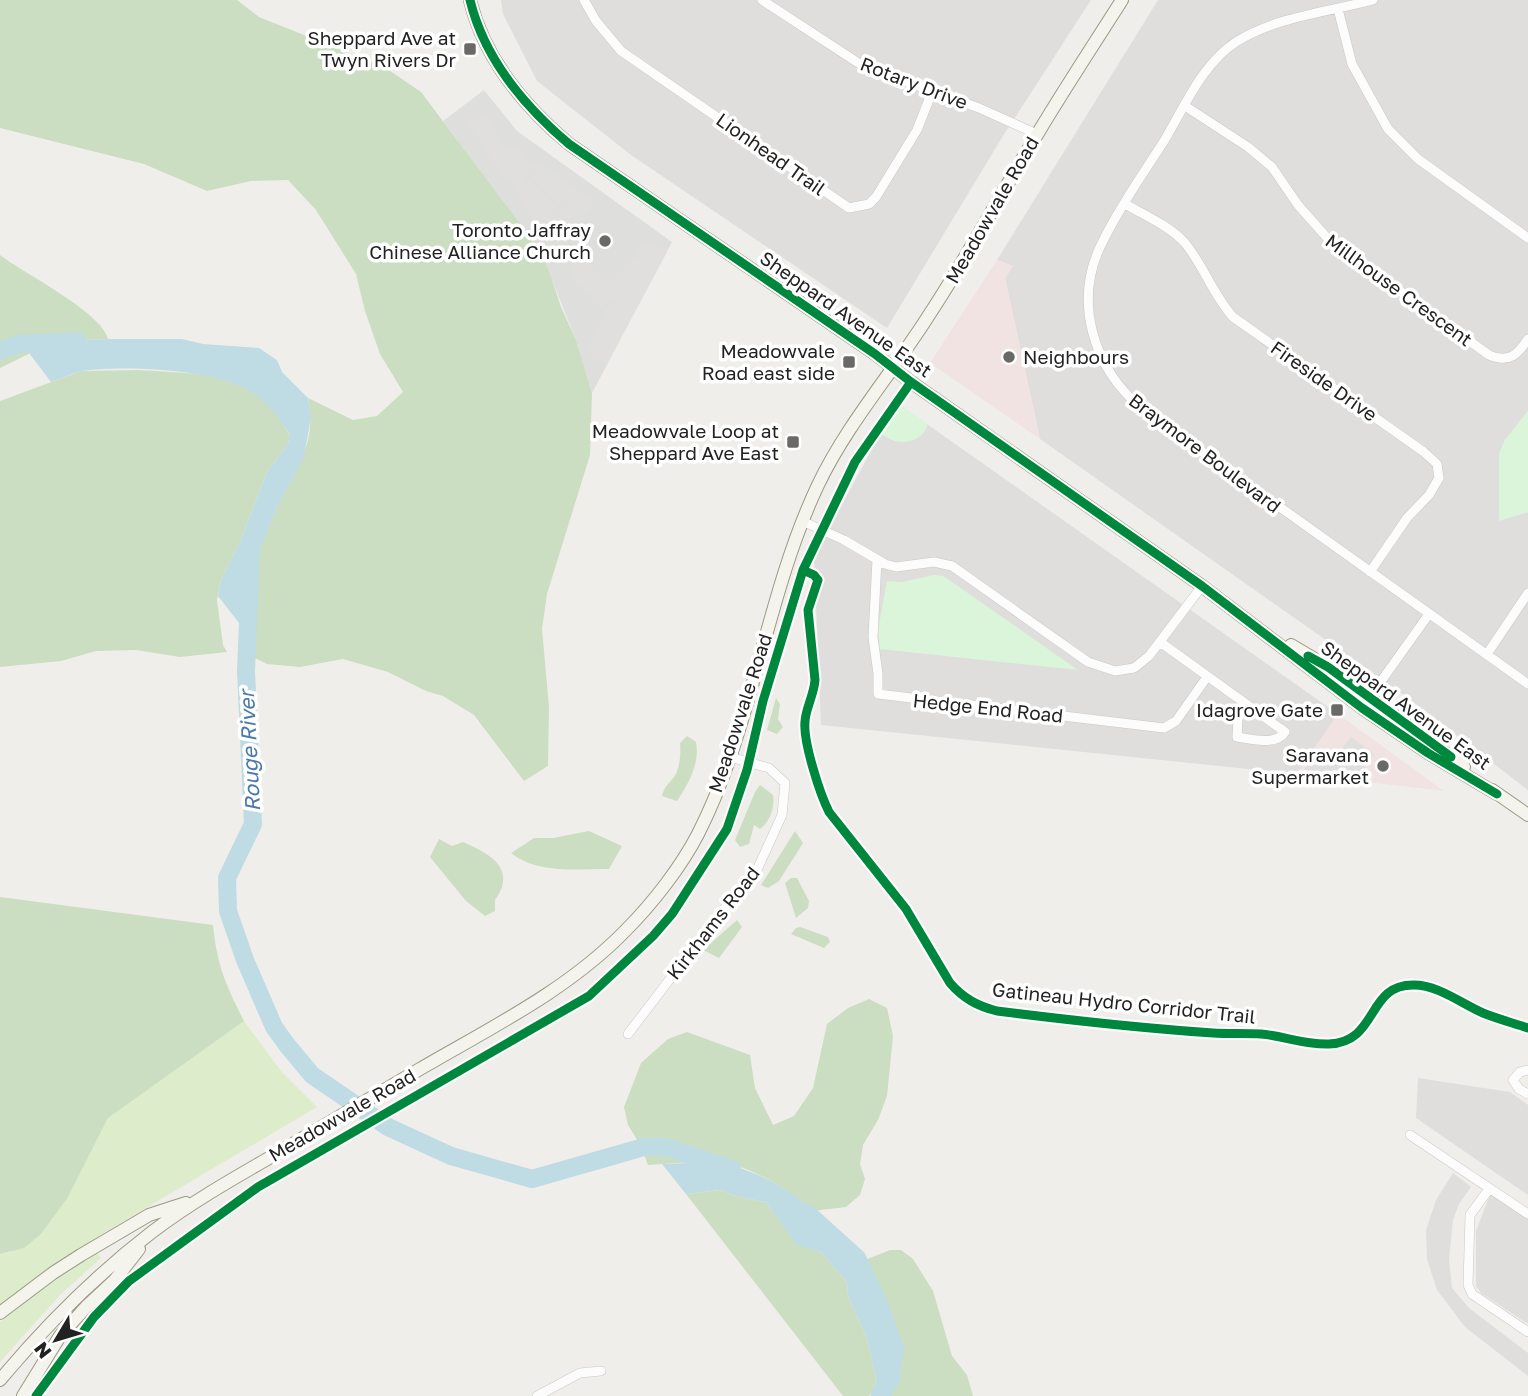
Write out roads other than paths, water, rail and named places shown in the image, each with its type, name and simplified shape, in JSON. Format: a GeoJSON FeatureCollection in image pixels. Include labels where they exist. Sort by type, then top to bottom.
{"type":"FeatureCollection","features":[{"type":"Feature","properties":{"kind":"main road","name":"Sheppard Avenue East"},"geometry":{"type":"LineString","coordinates":[[470,0],[484,39],[511,85],[556,133],[1245,618],[1328,667],[1366,703],[1436,745],[1528,815]]}},
{"type":"Feature","properties":{"kind":"main road","name":"Meadowvale Road"},"geometry":{"type":"LineString","coordinates":[[0,1380],[76,1296],[152,1232],[203,1197],[559,987],[625,932],[660,890],[697,837],[730,757],[785,569],[802,521],[824,472],[954,276],[1037,134],[1122,0]]}},
{"type":"Feature","properties":{"kind":"main road"},"geometry":{"type":"LineString","coordinates":[[0,1313],[52,1273],[149,1215],[203,1197]]}},
{"type":"Feature","properties":{"kind":"main road"},"geometry":{"type":"LineString","coordinates":[[23,1396],[60,1336],[115,1280],[152,1232]]}},
{"type":"Feature","properties":{"kind":"street","name":"Lionhead Trail"},"geometry":{"type":"LineString","coordinates":[[584,0],[596,21],[621,51],[849,208],[869,204],[876,197],[917,130],[932,92]]}},
{"type":"Feature","properties":{"kind":"street","name":"Rotary Drive"},"geometry":{"type":"LineString","coordinates":[[762,0],[863,66],[979,108],[1037,134]]}},
{"type":"Feature","properties":{"kind":"street","name":"Braymore Boulevard"},"geometry":{"type":"LineString","coordinates":[[1373,0],[1270,25],[1234,43],[1205,72],[1102,242],[1089,290],[1090,328],[1103,363],[1132,401],[1528,684]]}},
{"type":"Feature","properties":{"kind":"street"},"geometry":{"type":"LineString","coordinates":[[1339,9],[1352,64],[1388,129],[1418,159],[1528,238]]}},
{"type":"Feature","properties":{"kind":"street","name":"Millhouse Crescent"},"geometry":{"type":"LineString","coordinates":[[1185,106],[1248,147],[1272,167],[1298,205],[1329,240],[1489,355],[1497,359],[1511,358],[1528,338]]}},
{"type":"Feature","properties":{"kind":"street","name":"Fireside Drive"},"geometry":{"type":"LineString","coordinates":[[1125,204],[1186,244],[1211,288],[1233,317],[1413,444],[1437,464],[1439,478],[1433,489],[1407,518],[1370,572]]}},
{"type":"Feature","properties":{"kind":"street"},"geometry":{"type":"LineString","coordinates":[[802,521],[896,567],[934,562],[951,566],[1088,663],[1115,671],[1134,668],[1149,656],[1202,586]]}},
{"type":"Feature","properties":{"kind":"street","name":"Hedge End Road"},"geometry":{"type":"LineString","coordinates":[[877,560],[873,637],[878,694],[1164,728],[1176,721],[1207,677]]}},
{"type":"Feature","properties":{"kind":"street"},"geometry":{"type":"LineString","coordinates":[[1487,654],[1528,593]]}},
{"type":"Feature","properties":{"kind":"street"},"geometry":{"type":"LineString","coordinates":[[1366,703],[1429,614]]}},
{"type":"Feature","properties":{"kind":"street"},"geometry":{"type":"LineString","coordinates":[[1160,642],[1285,732],[1283,737],[1276,740],[1237,737],[1238,719],[1245,704]]}},
{"type":"Feature","properties":{"kind":"street","name":"Kirkhams Road"},"geometry":{"type":"LineString","coordinates":[[628,1034],[718,916],[757,870],[782,815],[785,783],[761,764],[730,757]]}},
{"type":"Feature","properties":{"kind":"street"},"geometry":{"type":"LineString","coordinates":[[1528,1070],[1520,1072],[1513,1080],[1519,1089],[1528,1094]]}},
{"type":"Feature","properties":{"kind":"street"},"geometry":{"type":"LineString","coordinates":[[1410,1135],[1528,1214]]}},
{"type":"Feature","properties":{"kind":"street"},"geometry":{"type":"LineString","coordinates":[[1489,1189],[1470,1215],[1468,1285],[1472,1294],[1528,1332]]}},
{"type":"Feature","properties":{"kind":"street"},"geometry":{"type":"LineString","coordinates":[[537,1396],[580,1373],[601,1371]]}},
{"type":"Feature","properties":{"kind":"water"},"geometry":{"type":"Polygon","coordinates":[[[182,339],[203,344],[259,348],[277,360],[282,372],[308,398],[311,417],[304,457],[277,507],[243,592],[242,600],[250,637],[218,596],[221,580],[240,542],[267,472],[288,444],[290,435],[263,401],[236,384],[193,374],[144,369],[82,371],[51,382],[29,353],[55,341],[182,339]]]}},
{"type":"Feature","properties":{"kind":"water"},"geometry":{"type":"Polygon","coordinates":[[[716,1162],[754,1173],[790,1192],[810,1209],[832,1239],[864,1268],[882,1311],[890,1349],[892,1396],[870,1396],[875,1389],[876,1378],[866,1336],[848,1296],[847,1282],[821,1252],[797,1245],[766,1202],[720,1190],[686,1194],[662,1164],[716,1162]]]}},
{"type":"Feature","properties":{"kind":"waterway","name":"Rouge River"},"geometry":{"type":"LineString","coordinates":[[0,351],[17,344],[77,341]]}},
{"type":"Feature","properties":{"kind":"waterway","name":"Rouge River"},"geometry":{"type":"LineString","coordinates":[[251,552],[246,671],[253,824],[227,878],[228,911],[245,960],[274,1027],[287,1045],[312,1075],[388,1127],[451,1156],[532,1179],[644,1147],[666,1147],[732,1169]]}},
{"type":"Feature","properties":{"kind":"waterway","name":"Rouge River"},"geometry":{"type":"LineString","coordinates":[[807,1213],[857,1258],[879,1304],[895,1348],[891,1379],[880,1396]]}},
{"type":"Feature","properties":{"kind":"place","name":"Sheppard Ave at Twyn Rivers Dr"},"geometry":{"type":"Point","coordinates":[470,49]}},
{"type":"Feature","properties":{"kind":"place","name":"Toronto Jaffray Chinese Alliance Church"},"geometry":{"type":"Point","coordinates":[605,241]}},
{"type":"Feature","properties":{"kind":"place","name":"Neighbours"},"geometry":{"type":"Point","coordinates":[1009,357]}},
{"type":"Feature","properties":{"kind":"place","name":"Meadowvale Road east side"},"geometry":{"type":"Point","coordinates":[849,362]}},
{"type":"Feature","properties":{"kind":"place","name":"Meadowvale Loop at Sheppard Ave East"},"geometry":{"type":"Point","coordinates":[793,442]}},
{"type":"Feature","properties":{"kind":"place","name":"Idagrove Gate"},"geometry":{"type":"Point","coordinates":[1337,710]}},
{"type":"Feature","properties":{"kind":"place","name":"Saravana Supermarket"},"geometry":{"type":"Point","coordinates":[1383,766]}}]}
